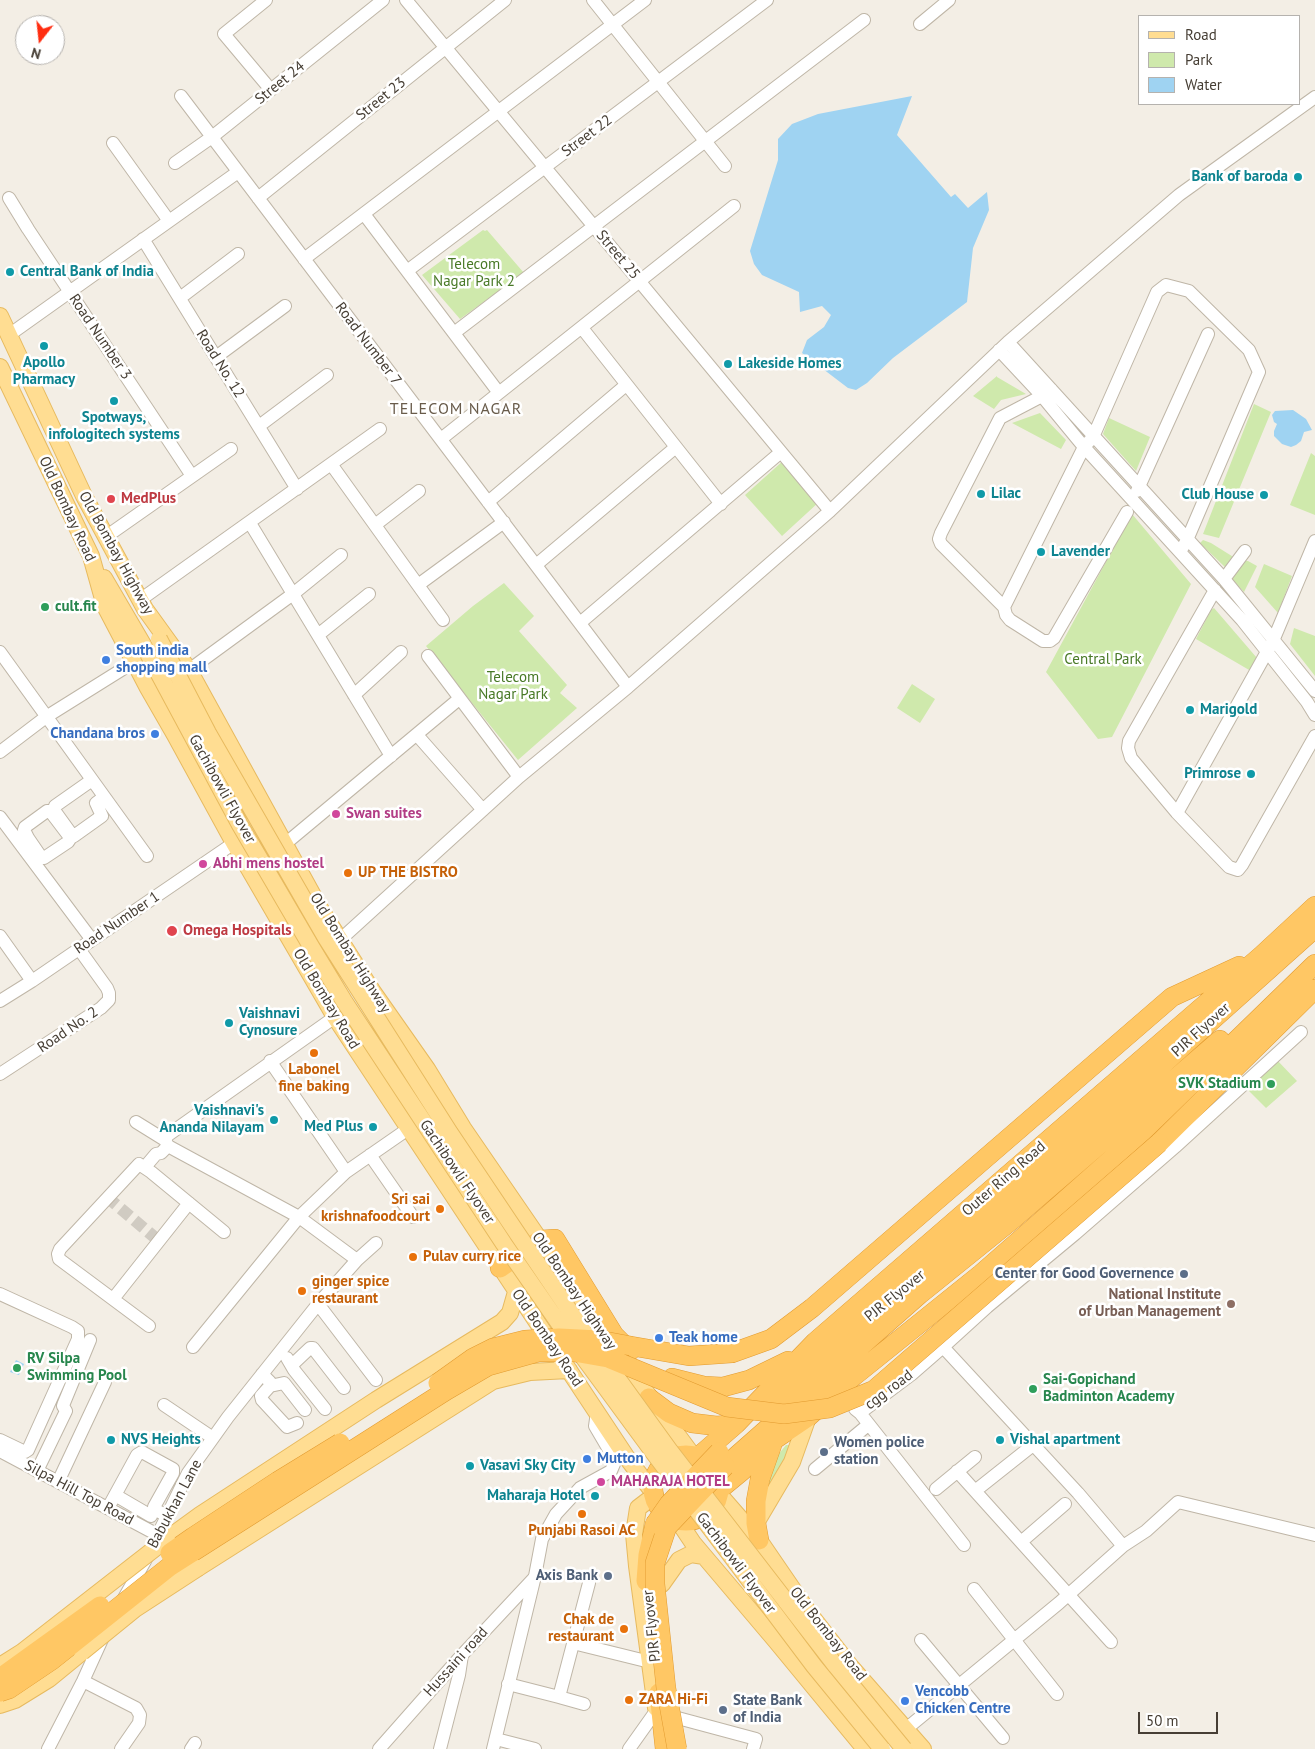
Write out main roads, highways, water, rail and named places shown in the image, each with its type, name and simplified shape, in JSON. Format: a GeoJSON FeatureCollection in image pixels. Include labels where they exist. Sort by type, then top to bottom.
{"type":"FeatureCollection","features":[{"type":"Feature","properties":{"kind":"highway","name":"Outer Ring Road"},"geometry":{"type":"LineString","coordinates":[[696,1457],[736,1424],[814,1342],[1260,956],[1315,906]]}},
{"type":"Feature","properties":{"kind":"highway","name":"PJR Flyover"},"geometry":{"type":"LineString","coordinates":[[665,1749],[646,1579],[648,1555],[655,1524],[669,1504],[719,1452],[834,1345],[921,1275],[1125,1098],[1315,928]]}},
{"type":"Feature","properties":{"kind":"highway","name":"PJR Flyover"},"geometry":{"type":"LineString","coordinates":[[677,1749],[666,1688],[655,1584],[655,1563],[666,1527],[726,1466],[812,1388],[920,1294],[1013,1219],[1232,1030],[1315,949]]}},
{"type":"Feature","properties":{"kind":"highway"},"geometry":{"type":"LineString","coordinates":[[0,1678],[193,1536],[278,1481],[424,1392],[473,1358],[494,1348],[525,1340],[569,1338],[599,1340],[689,1356],[732,1353],[770,1339],[812,1308],[1172,997],[1260,956]]}},
{"type":"Feature","properties":{"kind":"highway"},"geometry":{"type":"LineString","coordinates":[[719,1491],[718,1480],[714,1470],[707,1463],[687,1455],[676,1457],[666,1462],[658,1470],[654,1480],[654,1493],[661,1509],[668,1516],[687,1520],[696,1519],[705,1514],[712,1508],[719,1491],[774,1440],[808,1417],[980,1274],[1142,1132],[1315,964]]}},
{"type":"Feature","properties":{"kind":"highway"},"geometry":{"type":"LineString","coordinates":[[0,1692],[9,1689],[52,1660],[169,1567],[446,1390],[488,1366],[538,1352],[574,1352],[608,1358],[726,1407],[784,1414],[830,1408],[874,1390],[1159,1143],[1315,989]]}},
{"type":"Feature","properties":{"kind":"highway"},"geometry":{"type":"LineString","coordinates":[[500,1268],[540,1240],[555,1239],[614,1335],[646,1364],[658,1372],[680,1381],[704,1386],[723,1387],[749,1380],[790,1359],[814,1342]]}},
{"type":"Feature","properties":{"kind":"highway"},"geometry":{"type":"LineString","coordinates":[[649,1398],[669,1413],[692,1423],[717,1426],[736,1424]]}},
{"type":"Feature","properties":{"kind":"highway"},"geometry":{"type":"LineString","coordinates":[[758,1532],[756,1501],[760,1479],[774,1440]]}},
{"type":"Feature","properties":{"kind":"main road","name":"Old Bombay Highway"},"geometry":{"type":"LineString","coordinates":[[0,316],[84,496],[142,604],[189,670],[321,910],[427,1069],[463,1128],[649,1398],[696,1457]]}},
{"type":"Feature","properties":{"kind":"main road","name":"Old Bombay Road"},"geometry":{"type":"LineString","coordinates":[[2,377],[91,556],[105,606],[134,662],[234,843],[335,1017],[627,1458],[654,1493]]}},
{"type":"Feature","properties":{"kind":"main road","name":"Gachibowli Flyover"},"geometry":{"type":"LineString","coordinates":[[91,556],[152,644],[208,733],[326,938],[450,1133],[584,1332],[670,1451],[836,1666],[904,1749]]}},
{"type":"Feature","properties":{"kind":"main road","name":"Gachibowli Flyover"},"geometry":{"type":"LineString","coordinates":[[142,604],[152,644],[240,825],[344,1001],[567,1335],[814,1666],[882,1749]]}},
{"type":"Feature","properties":{"kind":"main road"},"geometry":{"type":"LineString","coordinates":[[0,1666],[22,1652],[163,1537],[200,1515],[376,1400],[502,1322],[510,1312],[516,1292]]}},
{"type":"Feature","properties":{"kind":"main road"},"geometry":{"type":"LineString","coordinates":[[0,1705],[15,1700],[49,1679],[134,1609],[493,1381],[530,1372],[569,1370]]}},
{"type":"Feature","properties":{"kind":"main road"},"geometry":{"type":"LineString","coordinates":[[758,1532],[792,1462],[808,1417]]}},
{"type":"Feature","properties":{"kind":"main road","name":"Old Bombay Road"},"geometry":{"type":"LineString","coordinates":[[719,1491],[758,1532],[809,1613],[851,1667],[923,1749]]}},
{"type":"Feature","properties":{"kind":"main road"},"geometry":{"type":"LineString","coordinates":[[654,1493],[638,1508],[634,1534],[660,1749]]}},
{"type":"Feature","properties":{"kind":"main road"},"geometry":{"type":"LineString","coordinates":[[676,1519],[663,1562],[662,1584],[677,1749]]}},
{"type":"Feature","properties":{"kind":"main road"},"geometry":{"type":"LineString","coordinates":[[676,1519],[704,1556],[865,1749]]}},
{"type":"Feature","properties":{"kind":"main road"},"geometry":{"type":"LineString","coordinates":[[662,1584],[679,1560],[691,1554],[704,1556]]}},
{"type":"Feature","properties":{"kind":"main road"},"geometry":{"type":"LineString","coordinates":[[776,1641],[809,1613]]}},
{"type":"Feature","properties":{"kind":"water"},"geometry":{"type":"Polygon","coordinates":[[[912,96],[897,135],[951,197],[955,194],[968,208],[987,192],[989,210],[973,248],[967,302],[893,358],[867,383],[856,390],[848,388],[802,353],[807,340],[824,327],[831,315],[822,306],[800,312],[799,292],[762,275],[754,264],[750,251],[778,160],[778,139],[792,124],[818,114],[912,96]]]}},
{"type":"Feature","properties":{"kind":"water"},"geometry":{"type":"Polygon","coordinates":[[[1293,410],[1306,419],[1312,430],[1304,432],[1301,441],[1291,447],[1282,444],[1274,436],[1277,424],[1274,422],[1272,415],[1275,411],[1293,410]]]}},
{"type":"Feature","properties":{"kind":"water","name":"RV Silpa Swimming Pool"},"geometry":{"type":"Polygon","coordinates":[[[16,1360],[24,1364],[19,1375],[10,1372],[16,1360]]]}},
{"type":"Feature","properties":{"kind":"tunnel"},"geometry":{"type":"LineString","coordinates":[[107,1197],[159,1241]]}},
{"type":"Feature","properties":{"kind":"place","name":"Bank of baroda"},"geometry":{"type":"Point","coordinates":[1298,177]}},
{"type":"Feature","properties":{"kind":"place","name":"Central Bank of India"},"geometry":{"type":"Point","coordinates":[10,272]}},
{"type":"Feature","properties":{"kind":"place","name":"Apollo Pharmacy"},"geometry":{"type":"Point","coordinates":[44,346]}},
{"type":"Feature","properties":{"kind":"place","name":"Lakeside Homes"},"geometry":{"type":"Point","coordinates":[728,364]}},
{"type":"Feature","properties":{"kind":"place","name":"Spotways, infologitech systems"},"geometry":{"type":"Point","coordinates":[114,401]}},
{"type":"Feature","properties":{"kind":"place","name":"Lilac"},"geometry":{"type":"Point","coordinates":[981,494]}},
{"type":"Feature","properties":{"kind":"place","name":"Club House"},"geometry":{"type":"Point","coordinates":[1264,495]}},
{"type":"Feature","properties":{"kind":"place","name":"MedPlus"},"geometry":{"type":"Point","coordinates":[111,499]}},
{"type":"Feature","properties":{"kind":"place","name":"Lavender"},"geometry":{"type":"Point","coordinates":[1041,552]}},
{"type":"Feature","properties":{"kind":"place","name":"cult.fit"},"geometry":{"type":"Point","coordinates":[45,607]}},
{"type":"Feature","properties":{"kind":"place","name":"South india shopping mall"},"geometry":{"type":"Point","coordinates":[106,660]}},
{"type":"Feature","properties":{"kind":"place","name":"Marigold"},"geometry":{"type":"Point","coordinates":[1190,710]}},
{"type":"Feature","properties":{"kind":"place","name":"Chandana bros"},"geometry":{"type":"Point","coordinates":[155,734]}},
{"type":"Feature","properties":{"kind":"place","name":"Primrose"},"geometry":{"type":"Point","coordinates":[1251,774]}},
{"type":"Feature","properties":{"kind":"place","name":"Swan suites"},"geometry":{"type":"Point","coordinates":[336,814]}},
{"type":"Feature","properties":{"kind":"place","name":"Abhi mens hostel"},"geometry":{"type":"Point","coordinates":[203,864]}},
{"type":"Feature","properties":{"kind":"place","name":"UP THE BISTRO"},"geometry":{"type":"Point","coordinates":[348,873]}},
{"type":"Feature","properties":{"kind":"place","name":"Omega Hospitals"},"geometry":{"type":"Point","coordinates":[172,931]}},
{"type":"Feature","properties":{"kind":"place","name":"Vaishnavi Cynosure"},"geometry":{"type":"Point","coordinates":[229,1023]}},
{"type":"Feature","properties":{"kind":"place","name":"Labonel fine baking"},"geometry":{"type":"Point","coordinates":[314,1053]}},
{"type":"Feature","properties":{"kind":"place","name":"SVK Stadium"},"geometry":{"type":"Point","coordinates":[1271,1084]}},
{"type":"Feature","properties":{"kind":"place","name":"Vaishnavi's Ananda Nilayam"},"geometry":{"type":"Point","coordinates":[274,1120]}},
{"type":"Feature","properties":{"kind":"place","name":"Med Plus"},"geometry":{"type":"Point","coordinates":[373,1127]}},
{"type":"Feature","properties":{"kind":"place","name":"Sri sai krishnafoodcourt"},"geometry":{"type":"Point","coordinates":[440,1209]}},
{"type":"Feature","properties":{"kind":"place","name":"Pulav curry rice"},"geometry":{"type":"Point","coordinates":[413,1257]}},
{"type":"Feature","properties":{"kind":"place","name":"Center for Good Governence"},"geometry":{"type":"Point","coordinates":[1184,1274]}},
{"type":"Feature","properties":{"kind":"place","name":"ginger spice restaurant"},"geometry":{"type":"Point","coordinates":[302,1291]}},
{"type":"Feature","properties":{"kind":"place","name":"National Institute of Urban Management"},"geometry":{"type":"Point","coordinates":[1231,1304]}},
{"type":"Feature","properties":{"kind":"place","name":"Teak home"},"geometry":{"type":"Point","coordinates":[659,1338]}},
{"type":"Feature","properties":{"kind":"place","name":"RV Silpa Swimming Pool"},"geometry":{"type":"Point","coordinates":[17,1368]}},
{"type":"Feature","properties":{"kind":"place","name":"Sai-Gopichand Badminton Academy"},"geometry":{"type":"Point","coordinates":[1033,1389]}},
{"type":"Feature","properties":{"kind":"place","name":"NVS Heights"},"geometry":{"type":"Point","coordinates":[111,1440]}},
{"type":"Feature","properties":{"kind":"place","name":"Vishal apartment"},"geometry":{"type":"Point","coordinates":[1000,1440]}},
{"type":"Feature","properties":{"kind":"place","name":"Women police station"},"geometry":{"type":"Point","coordinates":[824,1452]}},
{"type":"Feature","properties":{"kind":"place","name":"Mutton"},"geometry":{"type":"Point","coordinates":[587,1459]}},
{"type":"Feature","properties":{"kind":"place","name":"Vasavi Sky City"},"geometry":{"type":"Point","coordinates":[470,1466]}},
{"type":"Feature","properties":{"kind":"place","name":"MAHARAJA HOTEL"},"geometry":{"type":"Point","coordinates":[601,1482]}},
{"type":"Feature","properties":{"kind":"place","name":"Maharaja Hotel"},"geometry":{"type":"Point","coordinates":[595,1496]}},
{"type":"Feature","properties":{"kind":"place","name":"Punjabi Rasoi AC"},"geometry":{"type":"Point","coordinates":[582,1514]}},
{"type":"Feature","properties":{"kind":"place","name":"Axis Bank"},"geometry":{"type":"Point","coordinates":[608,1576]}},
{"type":"Feature","properties":{"kind":"place","name":"Chak de restaurant"},"geometry":{"type":"Point","coordinates":[624,1629]}},
{"type":"Feature","properties":{"kind":"place","name":"ZARA Hi-Fi"},"geometry":{"type":"Point","coordinates":[629,1700]}},
{"type":"Feature","properties":{"kind":"place","name":"Vencobb Chicken Centre"},"geometry":{"type":"Point","coordinates":[905,1701]}},
{"type":"Feature","properties":{"kind":"place","name":"State Bank of India"},"geometry":{"type":"Point","coordinates":[723,1710]}},
{"type":"Feature","properties":{"kind":"district","name":"TELECOM NAGAR"},"geometry":{"type":"Point","coordinates":[456,409]}},
{"type":"Feature","properties":{"kind":"park label","name":"Telecom Nagar Park 2"},"geometry":{"type":"Point","coordinates":[474,274]}},
{"type":"Feature","properties":{"kind":"park label","name":"Central Park"},"geometry":{"type":"Point","coordinates":[1103,660]}},
{"type":"Feature","properties":{"kind":"park label","name":"Telecom Nagar Park"},"geometry":{"type":"Point","coordinates":[513,686]}}]}
